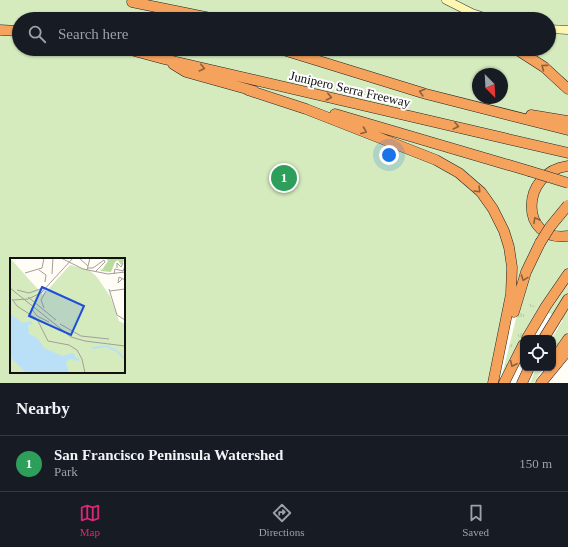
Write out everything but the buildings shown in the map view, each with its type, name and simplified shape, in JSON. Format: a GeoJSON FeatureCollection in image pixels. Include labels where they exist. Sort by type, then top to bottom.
{"type":"FeatureCollection","features":[{"type":"Feature","properties":{"kind":"highway"},"geometry":{"type":"LineString","coordinates":[[128,1],[162,12]]}},
{"type":"Feature","properties":{"kind":"highway"},"geometry":{"type":"LineString","coordinates":[[128,1],[181,12]]}},
{"type":"Feature","properties":{"kind":"highway"},"geometry":{"type":"LineString","coordinates":[[0,30],[12,31]]}},
{"type":"Feature","properties":{"kind":"highway","name":"Junipero Serra Freeway"},"geometry":{"type":"LineString","coordinates":[[153,56],[568,153]]}},
{"type":"Feature","properties":{"kind":"highway","name":"Junipero Serra Freeway"},"geometry":{"type":"LineString","coordinates":[[303,56],[485,110],[568,130]]}},
{"type":"Feature","properties":{"kind":"highway"},"geometry":{"type":"LineString","coordinates":[[527,56],[544,67],[568,89]]}},
{"type":"Feature","properties":{"kind":"highway"},"geometry":{"type":"LineString","coordinates":[[164,59],[186,72],[310,110],[436,160],[459,173],[481,192],[493,209],[504,231],[509,246],[512,267],[511,294],[493,383]]}},
{"type":"Feature","properties":{"kind":"highway"},"geometry":{"type":"LineString","coordinates":[[248,90],[264,93],[568,183]]}},
{"type":"Feature","properties":{"kind":"highway"},"geometry":{"type":"LineString","coordinates":[[485,110],[568,121]]}},
{"type":"Feature","properties":{"kind":"highway"},"geometry":{"type":"LineString","coordinates":[[568,166],[553,170],[542,179],[533,193],[531,208],[535,222],[542,229],[553,235],[568,236]]}},
{"type":"Feature","properties":{"kind":"highway"},"geometry":{"type":"LineString","coordinates":[[493,383],[520,288],[529,263],[550,227],[568,205]]}},
{"type":"Feature","properties":{"kind":"highway"},"geometry":{"type":"LineString","coordinates":[[529,335],[568,274]]}},
{"type":"Feature","properties":{"kind":"highway"},"geometry":{"type":"LineString","coordinates":[[546,335],[568,300]]}},
{"type":"Feature","properties":{"kind":"highway"},"geometry":{"type":"LineString","coordinates":[[556,357],[568,339]]}},
{"type":"Feature","properties":{"kind":"highway"},"geometry":{"type":"LineString","coordinates":[[540,383],[568,350]]}},
{"type":"Feature","properties":{"kind":"highway"},"geometry":{"type":"LineString","coordinates":[[504,383],[520,351]]}},
{"type":"Feature","properties":{"kind":"highway"},"geometry":{"type":"LineString","coordinates":[[522,383],[528,371]]}},
{"type":"Feature","properties":{"kind":"highway"},"geometry":{"type":"LineString","coordinates":[[540,383],[546,371]]}},
{"type":"Feature","properties":{"kind":"main road"},"geometry":{"type":"LineString","coordinates":[[446,0],[470,12]]}},
{"type":"Feature","properties":{"kind":"main road"},"geometry":{"type":"LineString","coordinates":[[556,29],[568,30]]}},
{"type":"Feature","properties":{"kind":"green space"},"geometry":{"type":"Polygon","coordinates":[[[0,0],[568,0],[568,323],[511,294],[493,383],[0,383],[0,0]]]}},
{"type":"Feature","properties":{"kind":"green space"},"geometry":{"type":"Polygon","coordinates":[[[524,287],[546,295],[523,335],[520,335],[520,340],[501,379],[524,287]]]}},
{"type":"Feature","properties":{"kind":"green space"},"geometry":{"type":"Polygon","coordinates":[[[568,312],[568,332],[556,350],[556,335],[554,335],[568,312]]]}},
{"type":"Feature","properties":{"kind":"green space"},"geometry":{"type":"Polygon","coordinates":[[[535,371],[541,371],[534,383],[530,383],[535,371]]]}},
{"type":"Feature","properties":{"kind":"place","name":"San Francisco Peninsula Watershed"},"geometry":{"type":"Point","coordinates":[284,178]}}]}
